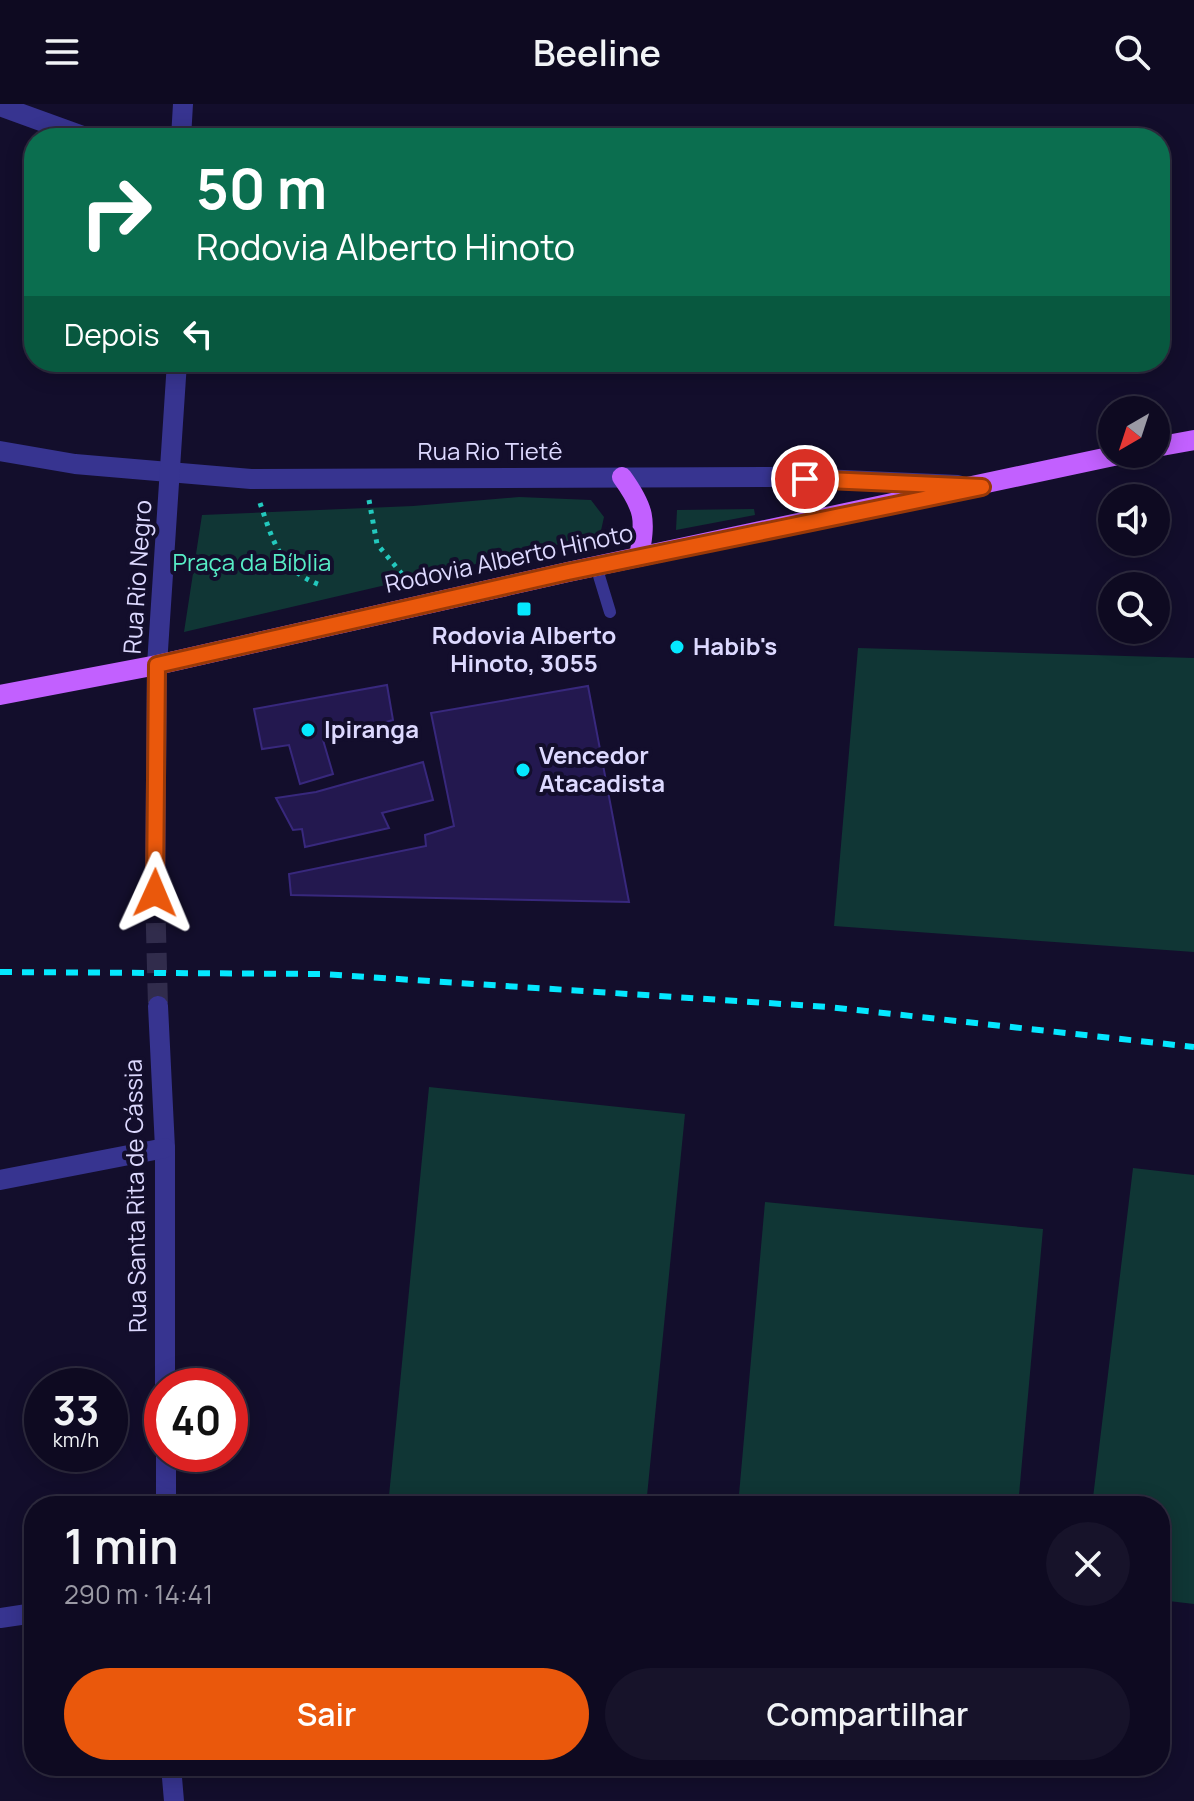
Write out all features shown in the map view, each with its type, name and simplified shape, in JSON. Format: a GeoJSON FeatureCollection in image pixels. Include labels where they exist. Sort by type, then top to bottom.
{"type":"FeatureCollection","features":[{"type":"Feature","properties":{"kind":"main road"},"geometry":{"type":"LineString","coordinates":[[1170,444],[1194,440]]}},
{"type":"Feature","properties":{"kind":"main road","name":"Rodovia Alberto Hinoto"},"geometry":{"type":"LineString","coordinates":[[0,695],[157,665],[596,566],[982,487],[1098,460]]}},
{"type":"Feature","properties":{"kind":"main road"},"geometry":{"type":"LineString","coordinates":[[622,477],[639,500],[644,514],[639,557]]}},
{"type":"Feature","properties":{"kind":"street"},"geometry":{"type":"LineString","coordinates":[[182,128],[183,104]]}},
{"type":"Feature","properties":{"kind":"street"},"geometry":{"type":"LineString","coordinates":[[0,106],[60,128]]}},
{"type":"Feature","properties":{"kind":"street","name":"Rua Rio Negro"},"geometry":{"type":"LineString","coordinates":[[155,893],[157,665],[177,372]]}},
{"type":"Feature","properties":{"kind":"street","name":"Rua Rio Tietê"},"geometry":{"type":"LineString","coordinates":[[0,451],[75,464],[251,479],[775,477],[982,487]]}},
{"type":"Feature","properties":{"kind":"street","name":"Rua Santa Rita de Cássia"},"geometry":{"type":"LineString","coordinates":[[158,1006],[165,1148],[165,1368]]}},
{"type":"Feature","properties":{"kind":"street"},"geometry":{"type":"LineString","coordinates":[[0,1180],[165,1148]]}},
{"type":"Feature","properties":{"kind":"street"},"geometry":{"type":"LineString","coordinates":[[166,1472],[166,1496]]}},
{"type":"Feature","properties":{"kind":"street"},"geometry":{"type":"LineString","coordinates":[[0,1618],[24,1614]]}},
{"type":"Feature","properties":{"kind":"street"},"geometry":{"type":"LineString","coordinates":[[172,1776],[174,1801]]}},
{"type":"Feature","properties":{"kind":"lane"},"geometry":{"type":"LineString","coordinates":[[596,566],[610,612]]}},
{"type":"Feature","properties":{"kind":"path"},"geometry":{"type":"LineString","coordinates":[[251,479],[276,547],[297,576],[320,585]]}},
{"type":"Feature","properties":{"kind":"path"},"geometry":{"type":"LineString","coordinates":[[366,479],[377,544],[402,574]]}},
{"type":"Feature","properties":{"kind":"green space","name":"Praça da Bíblia"},"geometry":{"type":"Polygon","coordinates":[[[519,497],[591,500],[604,517],[600,535],[184,632],[202,515],[413,506],[519,497]]]}},
{"type":"Feature","properties":{"kind":"green space"},"geometry":{"type":"Polygon","coordinates":[[[754,509],[755,515],[676,530],[677,510],[754,509]]]}},
{"type":"Feature","properties":{"kind":"green space"},"geometry":{"type":"Polygon","coordinates":[[[858,648],[1194,658],[1194,952],[834,926],[858,648]]]}},
{"type":"Feature","properties":{"kind":"green space"},"geometry":{"type":"Polygon","coordinates":[[[429,1087],[685,1114],[647,1496],[389,1496],[429,1087]]]}},
{"type":"Feature","properties":{"kind":"green space"},"geometry":{"type":"Polygon","coordinates":[[[1133,1168],[1194,1175],[1194,1604],[1170,1601],[1170,1496],[1093,1496],[1133,1168]]]}},
{"type":"Feature","properties":{"kind":"green space"},"geometry":{"type":"Polygon","coordinates":[[[765,1202],[1043,1229],[1019,1496],[739,1496],[765,1202]]]}},
{"type":"Feature","properties":{"kind":"building","name":"Ipiranga"},"geometry":{"type":"Polygon","coordinates":[[[387,685],[393,720],[323,740],[333,774],[300,784],[289,745],[262,749],[254,709],[387,685]]]}},
{"type":"Feature","properties":{"kind":"building","name":"Vencedor Atacadista"},"geometry":{"type":"Polygon","coordinates":[[[588,686],[629,902],[291,895],[289,874],[426,846],[425,835],[454,826],[431,713],[588,686]]]}},
{"type":"Feature","properties":{"kind":"building"},"geometry":{"type":"Polygon","coordinates":[[[423,762],[433,800],[382,813],[389,828],[305,847],[302,829],[293,830],[276,798],[316,792],[423,762]]]}},
{"type":"Feature","properties":{"kind":"tunnel"},"geometry":{"type":"LineString","coordinates":[[155,893],[158,1006]]}},
{"type":"Feature","properties":{"kind":"railway"},"geometry":{"type":"LineString","coordinates":[[0,972],[321,974],[829,1007],[1194,1047]]}},
{"type":"Feature","properties":{"kind":"place","name":"Rodovia Alberto Hinoto, 3055"},"geometry":{"type":"Point","coordinates":[524,609]}},
{"type":"Feature","properties":{"kind":"place","name":"Habib's"},"geometry":{"type":"Point","coordinates":[677,647]}},
{"type":"Feature","properties":{"kind":"place","name":"Ipiranga"},"geometry":{"type":"Point","coordinates":[308,730]}},
{"type":"Feature","properties":{"kind":"place","name":"Vencedor Atacadista"},"geometry":{"type":"Point","coordinates":[523,770]}},
{"type":"Feature","properties":{"kind":"route"},"geometry":{"type":"LineString","coordinates":[[155,893],[157,665],[568,572],[982,487],[805,479]]}}]}
